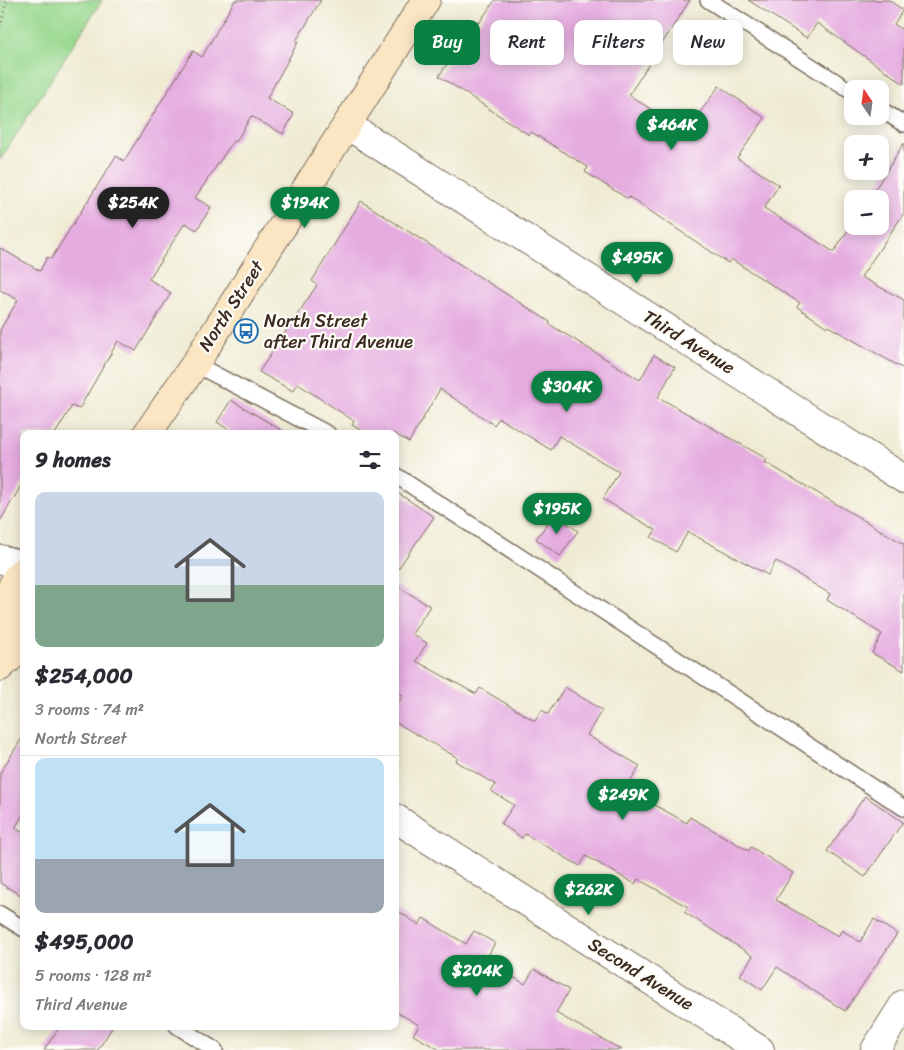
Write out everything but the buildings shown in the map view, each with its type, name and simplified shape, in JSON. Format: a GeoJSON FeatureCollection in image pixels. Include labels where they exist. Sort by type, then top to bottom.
{"type":"FeatureCollection","features":[{"type":"Feature","properties":{"kind":"main road","name":"North Street"},"geometry":{"type":"LineString","coordinates":[[150,430],[195,364],[426,0]]}},
{"type":"Feature","properties":{"kind":"main road"},"geometry":{"type":"LineString","coordinates":[[0,644],[12,605],[11,586],[20,573]]}},
{"type":"Feature","properties":{"kind":"main road"},"geometry":{"type":"LineString","coordinates":[[0,667],[20,649]]}},
{"type":"Feature","properties":{"kind":"street","name":"Third Avenue"},"geometry":{"type":"LineString","coordinates":[[347,125],[904,480]]}},
{"type":"Feature","properties":{"kind":"street"},"geometry":{"type":"LineString","coordinates":[[0,559],[20,565]]}},
{"type":"Feature","properties":{"kind":"street","name":"Second Avenue"},"geometry":{"type":"LineString","coordinates":[[399,821],[760,1050]]}},
{"type":"Feature","properties":{"kind":"street"},"geometry":{"type":"LineString","coordinates":[[875,1050],[904,1004]]}},
{"type":"Feature","properties":{"kind":"lane"},"geometry":{"type":"LineString","coordinates":[[708,0],[844,87]]}},
{"type":"Feature","properties":{"kind":"lane"},"geometry":{"type":"LineString","coordinates":[[889,115],[904,124]]}},
{"type":"Feature","properties":{"kind":"lane"},"geometry":{"type":"LineString","coordinates":[[195,364],[320,430]]}},
{"type":"Feature","properties":{"kind":"lane"},"geometry":{"type":"LineString","coordinates":[[399,478],[904,808]]}},
{"type":"Feature","properties":{"kind":"lane"},"geometry":{"type":"LineString","coordinates":[[0,914],[20,926]]}},
{"type":"Feature","properties":{"kind":"lane"},"geometry":{"type":"LineString","coordinates":[[183,1030],[214,1050]]}},
{"type":"Feature","properties":{"kind":"path"},"geometry":{"type":"LineString","coordinates":[[0,27],[7,0]]}},
{"type":"Feature","properties":{"kind":"green space"},"geometry":{"type":"Polygon","coordinates":[[[0,0],[102,0],[0,160],[0,0]]]}},
{"type":"Feature","properties":{"kind":"place","name":"North Street after Third Avenue"},"geometry":{"type":"Point","coordinates":[246,331]}}]}
